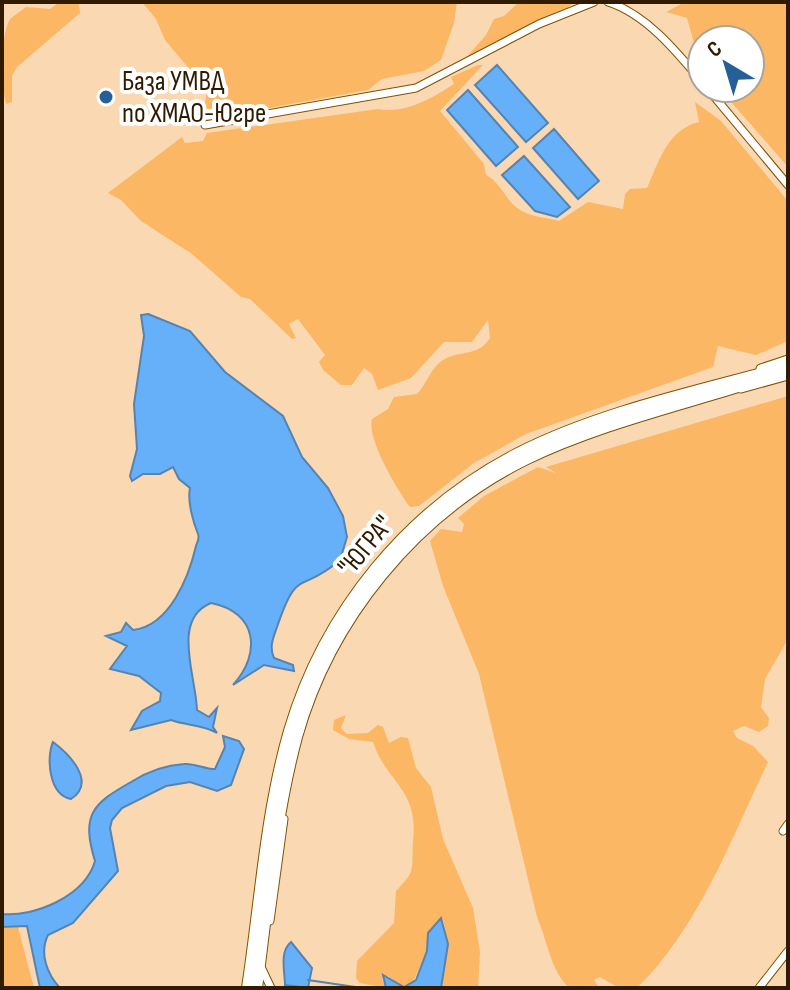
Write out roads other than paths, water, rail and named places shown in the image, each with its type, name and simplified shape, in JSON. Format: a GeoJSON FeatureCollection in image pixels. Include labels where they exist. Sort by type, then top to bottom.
{"type":"FeatureCollection","features":[{"type":"Feature","properties":{"kind":"highway","name":"\"ЮГРА\""},"geometry":{"type":"LineString","coordinates":[[247,988],[274,801],[290,731],[324,646],[369,576],[427,514],[502,462],[568,432],[788,368]]}},
{"type":"Feature","properties":{"kind":"highway","name":"\"ЮГРА\""},"geometry":{"type":"LineString","coordinates":[[257,988],[286,787],[302,722],[327,661],[372,589],[416,537],[470,493],[523,461],[687,398]]}},
{"type":"Feature","properties":{"kind":"street"},"geometry":{"type":"LineString","coordinates":[[205,125],[416,88],[539,24],[594,2]]}},
{"type":"Feature","properties":{"kind":"street"},"geometry":{"type":"LineString","coordinates":[[608,2],[623,8],[658,35],[686,65]]}},
{"type":"Feature","properties":{"kind":"street"},"geometry":{"type":"LineString","coordinates":[[720,104],[788,185]]}},
{"type":"Feature","properties":{"kind":"street"},"geometry":{"type":"LineString","coordinates":[[263,975],[286,787]]}},
{"type":"Feature","properties":{"kind":"street"},"geometry":{"type":"LineString","coordinates":[[759,988],[788,951]]}},
{"type":"Feature","properties":{"kind":"street"},"geometry":{"type":"LineString","coordinates":[[260,962],[271,988]]}},
{"type":"Feature","properties":{"kind":"water"},"geometry":{"type":"Polygon","coordinates":[[[497,65],[548,123],[526,142],[475,85],[497,65]]]}},
{"type":"Feature","properties":{"kind":"water"},"geometry":{"type":"Polygon","coordinates":[[[468,90],[518,147],[496,166],[447,110],[468,90]]]}},
{"type":"Feature","properties":{"kind":"water"},"geometry":{"type":"Polygon","coordinates":[[[554,129],[599,181],[578,199],[533,148],[554,129]]]}},
{"type":"Feature","properties":{"kind":"water"},"geometry":{"type":"Polygon","coordinates":[[[524,156],[570,207],[557,217],[535,211],[502,175],[524,156]]]}},
{"type":"Feature","properties":{"kind":"water"},"geometry":{"type":"Polygon","coordinates":[[[148,314],[190,331],[225,372],[283,416],[302,457],[328,488],[343,516],[347,537],[340,560],[316,577],[301,583],[284,608],[272,650],[274,658],[293,665],[294,671],[264,665],[233,685],[242,673],[251,647],[246,624],[238,615],[211,603],[199,611],[189,635],[197,710],[209,717],[217,708],[213,727],[217,733],[171,720],[131,730],[142,711],[160,701],[161,693],[139,676],[110,669],[127,646],[106,636],[121,632],[126,623],[133,630],[146,626],[167,610],[183,585],[199,539],[190,506],[190,488],[179,479],[173,467],[160,474],[143,474],[132,481],[130,476],[137,449],[134,404],[144,336],[141,315],[148,314]]]}},
{"type":"Feature","properties":{"kind":"water"},"geometry":{"type":"Polygon","coordinates":[[[223,736],[239,741],[244,749],[231,785],[217,791],[190,782],[166,786],[122,808],[112,820],[110,828],[118,871],[73,923],[48,935],[44,949],[46,963],[60,988],[40,988],[27,926],[2,927],[2,914],[43,908],[70,894],[81,884],[95,861],[89,832],[93,812],[99,805],[137,778],[163,767],[188,764],[215,769],[225,747],[223,736]]]}},
{"type":"Feature","properties":{"kind":"water"},"geometry":{"type":"Polygon","coordinates":[[[53,742],[73,761],[81,777],[78,792],[71,799],[58,791],[51,775],[53,742]]]}},
{"type":"Feature","properties":{"kind":"water"},"geometry":{"type":"Polygon","coordinates":[[[441,918],[448,944],[441,988],[386,988],[383,975],[404,987],[416,980],[427,951],[428,933],[441,918]]]}},
{"type":"Feature","properties":{"kind":"water"},"geometry":{"type":"Polygon","coordinates":[[[291,942],[312,968],[308,988],[285,985],[284,957],[291,942]]]}},
{"type":"Feature","properties":{"kind":"waterway"},"geometry":{"type":"LineString","coordinates":[[308,980],[362,988]]}},
{"type":"Feature","properties":{"kind":"place","name":"База УМВД по ХМАО-Югре"},"geometry":{"type":"Point","coordinates":[106,97]}}]}
